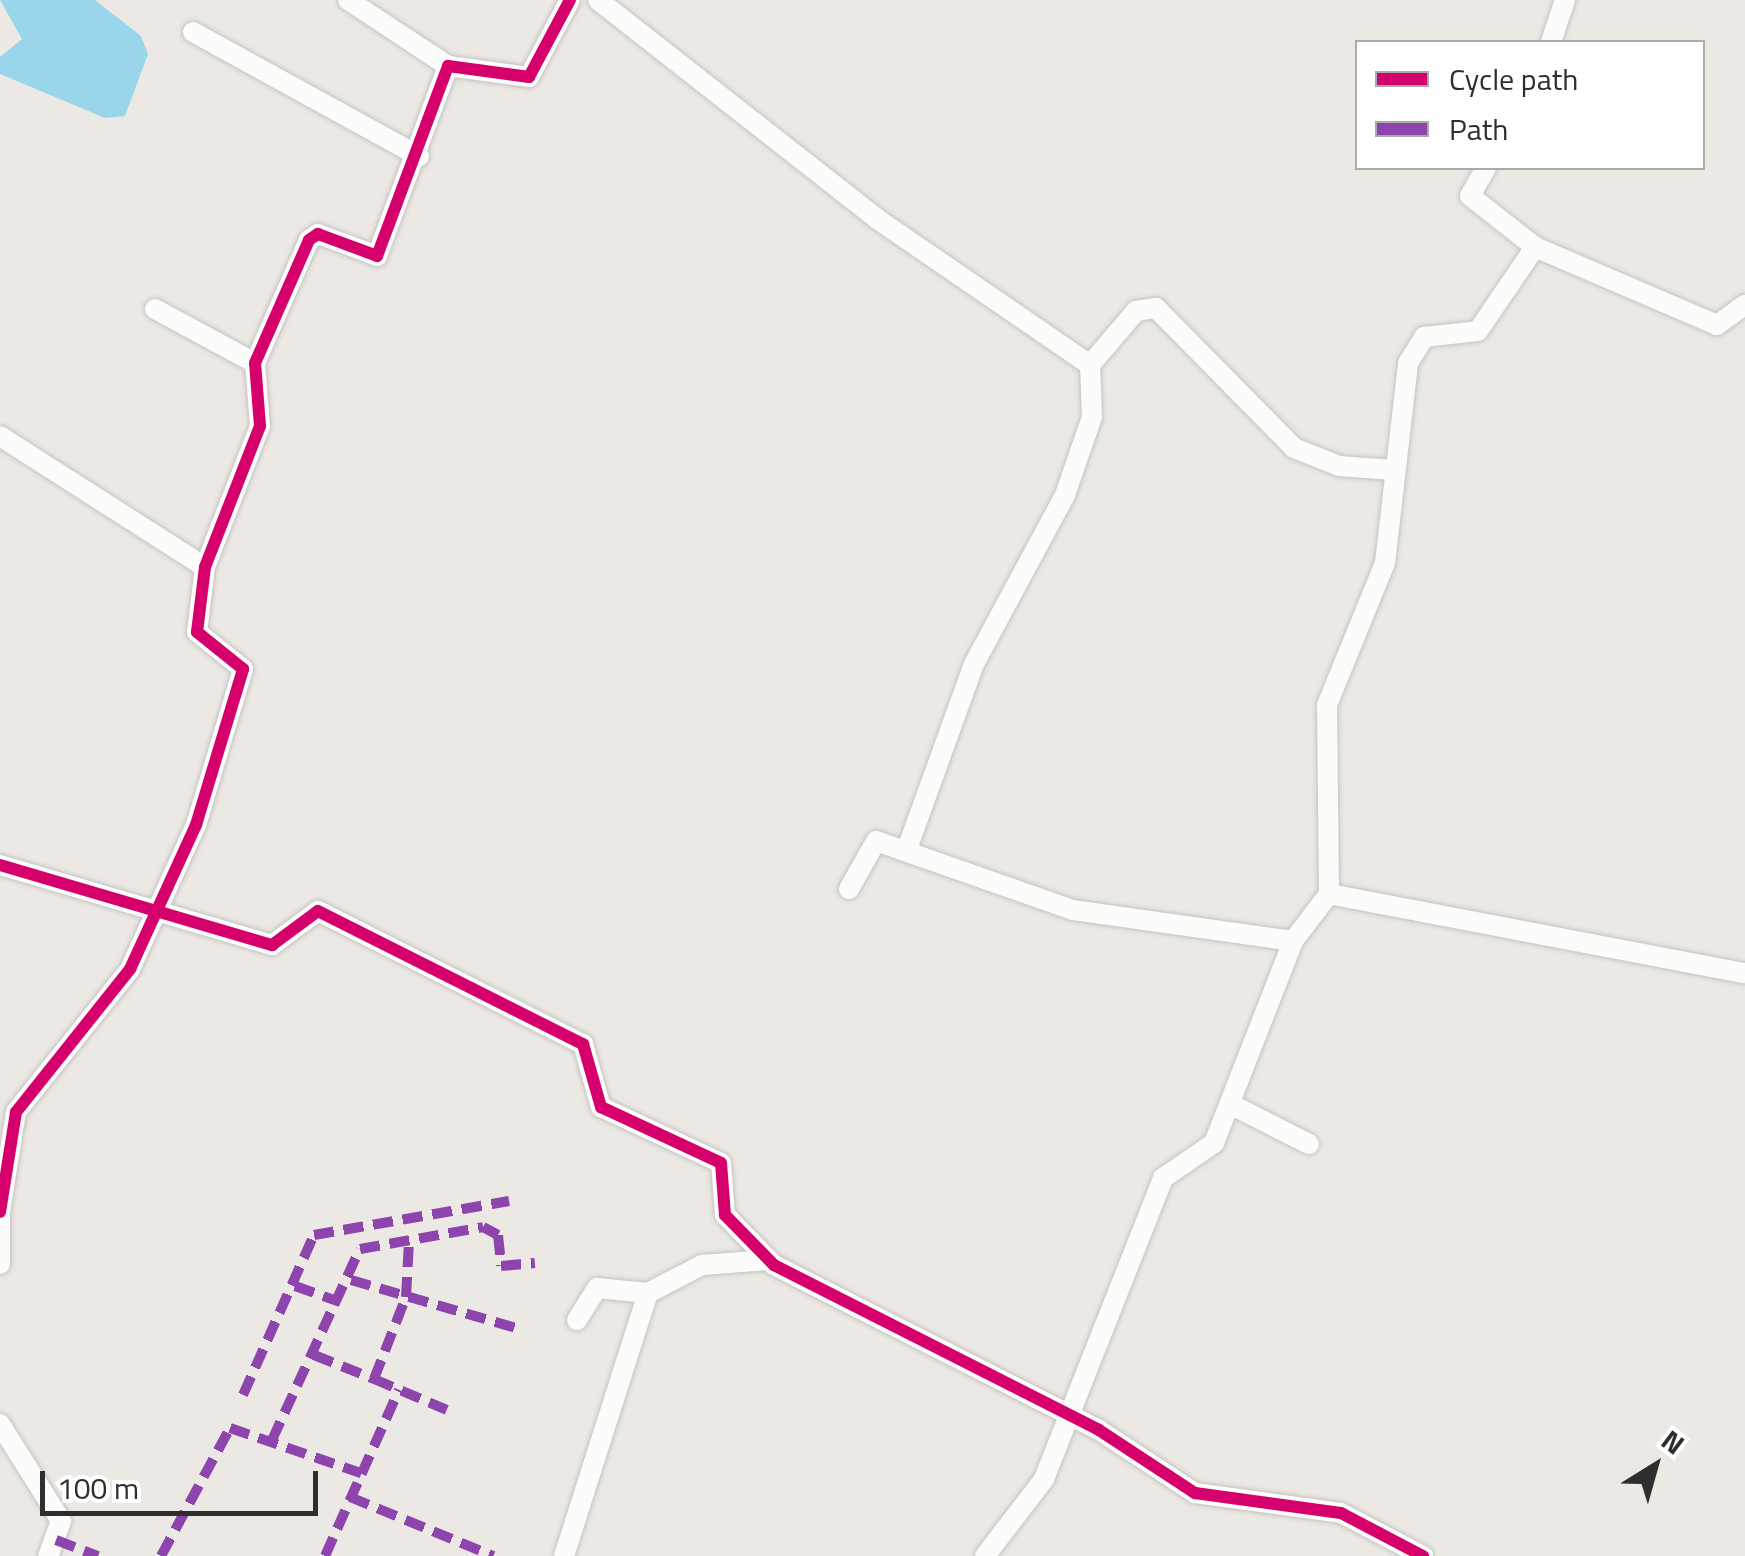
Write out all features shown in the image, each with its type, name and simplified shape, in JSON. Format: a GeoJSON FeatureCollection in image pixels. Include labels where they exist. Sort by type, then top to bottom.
{"type":"FeatureCollection","features":[{"type":"Feature","properties":{"kind":"street"},"geometry":{"type":"LineString","coordinates":[[348,0],[448,66],[528,77],[570,0]]}},
{"type":"Feature","properties":{"kind":"street"},"geometry":{"type":"LineString","coordinates":[[598,0],[877,219],[1090,365]]}},
{"type":"Feature","properties":{"kind":"street"},"geometry":{"type":"LineString","coordinates":[[1553,40],[1566,0]]}},
{"type":"Feature","properties":{"kind":"street"},"geometry":{"type":"LineString","coordinates":[[193,32],[418,156]]}},
{"type":"Feature","properties":{"kind":"street"},"geometry":{"type":"LineString","coordinates":[[0,1264],[0,1215],[16,1112],[130,969],[158,913],[242,676],[240,661],[197,632],[204,567],[260,426],[255,364],[313,235],[377,256],[418,156],[448,66]]}},
{"type":"Feature","properties":{"kind":"street"},"geometry":{"type":"LineString","coordinates":[[1485,170],[1470,196],[1535,247],[1718,324],[1745,305]]}},
{"type":"Feature","properties":{"kind":"street"},"geometry":{"type":"LineString","coordinates":[[985,1556],[1044,1479],[1070,1422],[1163,1178],[1211,1147],[1234,1106],[1293,942],[1330,894],[1327,705],[1385,564],[1393,470],[1414,350],[1424,337],[1478,332],[1535,247]]}},
{"type":"Feature","properties":{"kind":"street"},"geometry":{"type":"LineString","coordinates":[[907,849],[974,664],[1065,495],[1092,417],[1090,365],[1136,312],[1156,308],[1294,448],[1340,466],[1393,470]]}},
{"type":"Feature","properties":{"kind":"street"},"geometry":{"type":"LineString","coordinates":[[154,309],[255,364]]}},
{"type":"Feature","properties":{"kind":"street"},"geometry":{"type":"LineString","coordinates":[[0,436],[204,567]]}},
{"type":"Feature","properties":{"kind":"street"},"geometry":{"type":"LineString","coordinates":[[849,888],[868,844],[907,849],[1073,910],[1293,942]]}},
{"type":"Feature","properties":{"kind":"street"},"geometry":{"type":"LineString","coordinates":[[0,865],[272,944],[318,911],[582,1044],[601,1107],[721,1162],[724,1215],[768,1260],[1070,1422],[1098,1430],[1203,1496],[1340,1513],[1423,1556]]}},
{"type":"Feature","properties":{"kind":"street"},"geometry":{"type":"LineString","coordinates":[[1330,894],[1745,973]]}},
{"type":"Feature","properties":{"kind":"street"},"geometry":{"type":"LineString","coordinates":[[1234,1106],[1308,1144]]}},
{"type":"Feature","properties":{"kind":"street"},"geometry":{"type":"LineString","coordinates":[[577,1320],[596,1288],[648,1293],[707,1263],[768,1260]]}},
{"type":"Feature","properties":{"kind":"street"},"geometry":{"type":"LineString","coordinates":[[564,1556],[648,1293]]}},
{"type":"Feature","properties":{"kind":"street"},"geometry":{"type":"LineString","coordinates":[[0,1424],[61,1521],[48,1556]]}},
{"type":"Feature","properties":{"kind":"water"},"geometry":{"type":"Polygon","coordinates":[[[0,0],[95,0],[141,36],[148,54],[125,116],[105,118],[0,74],[0,57],[22,39],[0,0]]]}},
{"type":"Feature","properties":{"kind":"marked path"},"geometry":{"type":"LineString","coordinates":[[243,1395],[314,1235],[509,1201]]}},
{"type":"Feature","properties":{"kind":"marked path"},"geometry":{"type":"LineString","coordinates":[[272,1440],[360,1249],[483,1227],[498,1235],[501,1266],[535,1263]]}},
{"type":"Feature","properties":{"kind":"marked path"},"geometry":{"type":"LineString","coordinates":[[314,1355],[374,1379],[406,1297],[409,1242]]}},
{"type":"Feature","properties":{"kind":"marked path"},"geometry":{"type":"LineString","coordinates":[[351,1280],[523,1330]]}},
{"type":"Feature","properties":{"kind":"marked path"},"geometry":{"type":"LineString","coordinates":[[295,1286],[340,1302]]}},
{"type":"Feature","properties":{"kind":"marked path"},"geometry":{"type":"LineString","coordinates":[[374,1379],[447,1410]]}},
{"type":"Feature","properties":{"kind":"marked path"},"geometry":{"type":"LineString","coordinates":[[325,1556],[399,1390]]}},
{"type":"Feature","properties":{"kind":"marked path"},"geometry":{"type":"LineString","coordinates":[[161,1556],[230,1428],[361,1473]]}},
{"type":"Feature","properties":{"kind":"marked path"},"geometry":{"type":"LineString","coordinates":[[350,1497],[493,1556]]}},
{"type":"Feature","properties":{"kind":"marked path"},"geometry":{"type":"LineString","coordinates":[[56,1540],[98,1556]]}},
{"type":"Feature","properties":{"kind":"cycle path"},"geometry":{"type":"LineString","coordinates":[[0,1212],[16,1112],[130,969],[196,825],[243,669],[197,632],[205,567],[260,426],[255,363],[309,240],[318,234],[377,256],[448,66],[529,77],[570,0]]}},
{"type":"Feature","properties":{"kind":"cycle path"},"geometry":{"type":"LineString","coordinates":[[0,865],[272,945],[318,911],[583,1044],[601,1107],[721,1163],[725,1215],[774,1265],[1099,1430],[1195,1493],[1341,1513],[1423,1556]]}}]}
